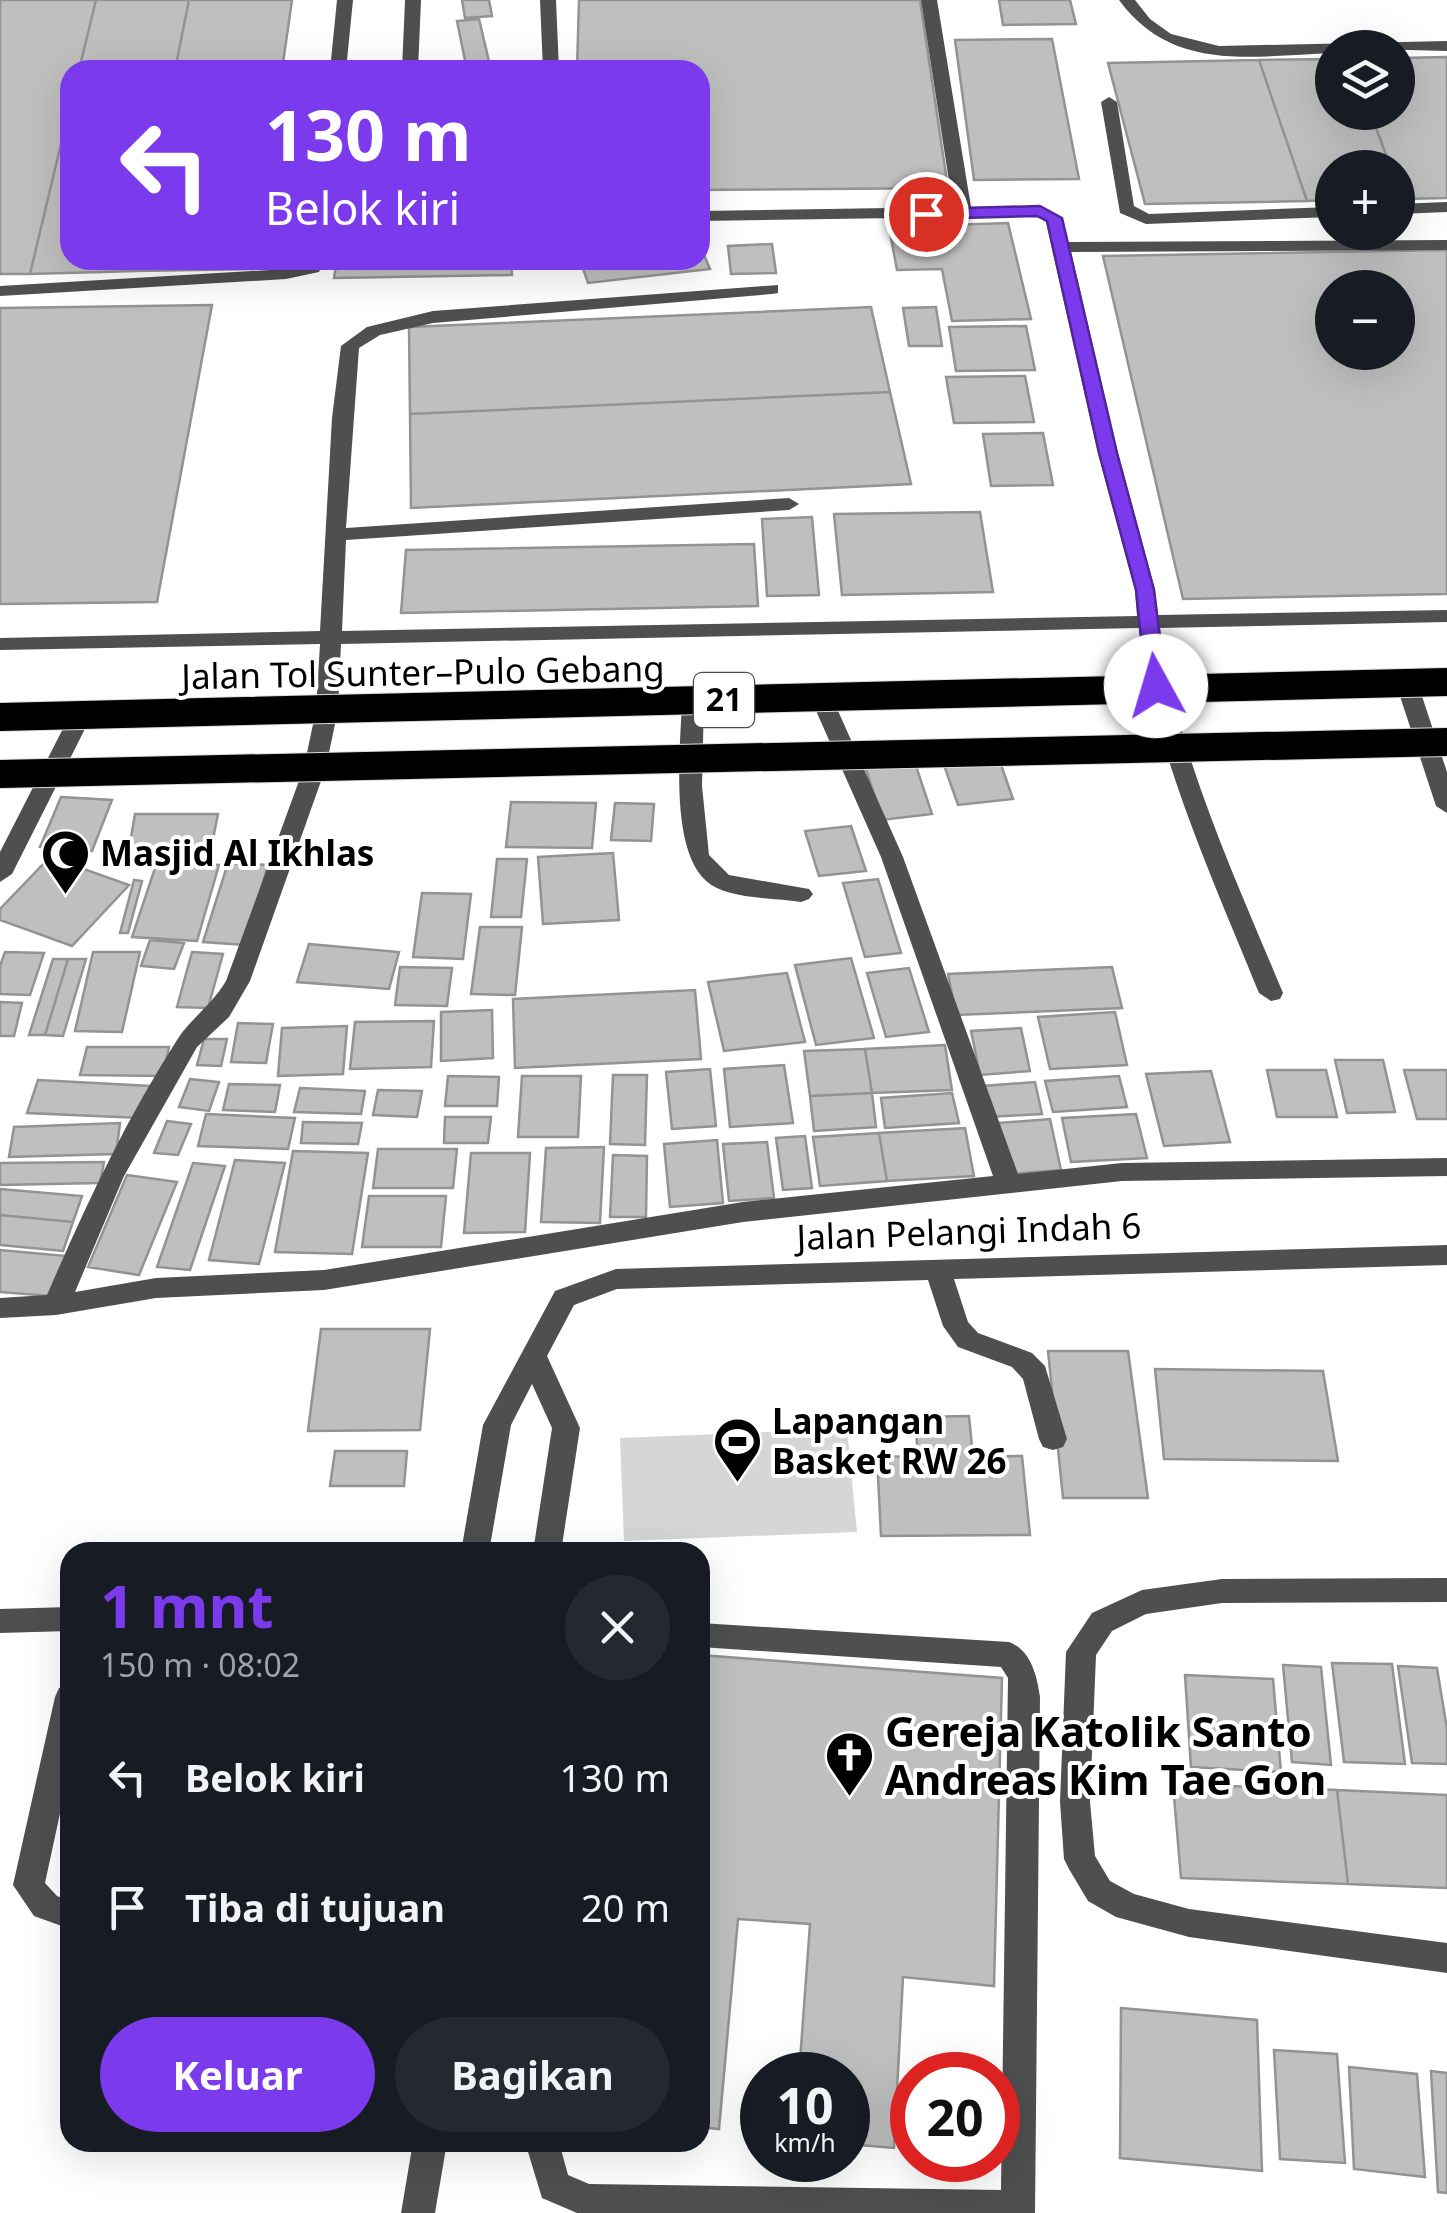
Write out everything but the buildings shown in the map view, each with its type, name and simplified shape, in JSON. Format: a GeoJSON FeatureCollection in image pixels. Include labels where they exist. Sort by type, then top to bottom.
{"type":"FeatureCollection","features":[{"type":"Feature","properties":{"kind":"highway","name":"Jalan Tol Sunter–Pulo Gebang"},"geometry":{"type":"LineString","coordinates":[[0,717],[1447,682]]}},
{"type":"Feature","properties":{"kind":"highway","name":"21"},"geometry":{"type":"LineString","coordinates":[[0,774],[1447,742]]}},
{"type":"Feature","properties":{"kind":"street"},"geometry":{"type":"LineString","coordinates":[[339,60],[346,0]]}},
{"type":"Feature","properties":{"kind":"street"},"geometry":{"type":"LineString","coordinates":[[410,60],[413,0]]}},
{"type":"Feature","properties":{"kind":"street"},"geometry":{"type":"LineString","coordinates":[[548,0],[551,60]]}},
{"type":"Feature","properties":{"kind":"street"},"geometry":{"type":"LineString","coordinates":[[929,0],[963,214]]}},
{"type":"Feature","properties":{"kind":"street"},"geometry":{"type":"LineString","coordinates":[[1126,0],[1136,17],[1161,38],[1204,50],[1315,48]]}},
{"type":"Feature","properties":{"kind":"street"},"geometry":{"type":"LineString","coordinates":[[1415,47],[1447,46]]}},
{"type":"Feature","properties":{"kind":"street"},"geometry":{"type":"LineString","coordinates":[[1109,102],[1126,209],[1136,215],[1146,218],[1315,213]]}},
{"type":"Feature","properties":{"kind":"street"},"geometry":{"type":"LineString","coordinates":[[1415,208],[1447,207]]}},
{"type":"Feature","properties":{"kind":"street"},"geometry":{"type":"LineString","coordinates":[[710,216],[1048,213],[1054,218],[1145,590],[1156,686],[1225,881],[1271,993]]}},
{"type":"Feature","properties":{"kind":"street"},"geometry":{"type":"LineString","coordinates":[[1059,247],[1447,245]]}},
{"type":"Feature","properties":{"kind":"street"},"geometry":{"type":"LineString","coordinates":[[0,291],[304,270]]}},
{"type":"Feature","properties":{"kind":"street"},"geometry":{"type":"LineString","coordinates":[[56,1305],[111,1176],[188,1042],[220,1010],[238,981],[315,766],[327,710],[342,418],[350,346],[374,331],[433,317],[772,289]]}},
{"type":"Feature","properties":{"kind":"street"},"geometry":{"type":"LineString","coordinates":[[336,535],[789,504]]}},
{"type":"Feature","properties":{"kind":"street"},"geometry":{"type":"LineString","coordinates":[[0,644],[1447,616]]}},
{"type":"Feature","properties":{"kind":"street"},"geometry":{"type":"LineString","coordinates":[[1405,678],[1447,806]]}},
{"type":"Feature","properties":{"kind":"street"},"geometry":{"type":"LineString","coordinates":[[820,696],[892,857],[1009,1185]]}},
{"type":"Feature","properties":{"kind":"street"},"geometry":{"type":"LineString","coordinates":[[693,699],[690,786],[698,857],[722,882],[801,894]]}},
{"type":"Feature","properties":{"kind":"street"},"geometry":{"type":"LineString","coordinates":[[0,874],[83,712]]}},
{"type":"Feature","properties":{"kind":"street"},"geometry":{"type":"LineString","coordinates":[[0,1308],[56,1305],[156,1288],[324,1280],[742,1212],[1122,1172],[1447,1167]]}},
{"type":"Feature","properties":{"kind":"street","name":"Jalan Pelangi Indah 6"},"geometry":{"type":"LineString","coordinates":[[477,1542],[497,1425],[564,1298],[616,1279],[1447,1256]]}},
{"type":"Feature","properties":{"kind":"street"},"geometry":{"type":"LineString","coordinates":[[938,1270],[956,1326],[968,1340],[1022,1360],[1035,1374],[1053,1439]]}},
{"type":"Feature","properties":{"kind":"street"},"geometry":{"type":"LineString","coordinates":[[534,1358],[566,1428],[549,1542]]}},
{"type":"Feature","properties":{"kind":"street"},"geometry":{"type":"LineString","coordinates":[[1447,1590],[1222,1591],[1142,1602],[1102,1622],[1081,1652],[1075,1802],[1080,1859],[1100,1891],[1127,1907],[1189,1922],[1447,1958]]}},
{"type":"Feature","properties":{"kind":"street"},"geometry":{"type":"LineString","coordinates":[[0,1621],[60,1619]]}},
{"type":"Feature","properties":{"kind":"street"},"geometry":{"type":"LineString","coordinates":[[545,2152],[554,2186],[588,2201],[1018,2210],[1025,1696],[1022,1675],[1009,1655],[710,1636]]}},
{"type":"Feature","properties":{"kind":"street"},"geometry":{"type":"LineString","coordinates":[[60,1745],[30,1885],[38,1902],[60,1914]]}},
{"type":"Feature","properties":{"kind":"street"},"geometry":{"type":"LineString","coordinates":[[418,2213],[428,2152]]}},
{"type":"Feature","properties":{"kind":"shaded area","name":"Lapangan Basket RW 26"},"geometry":{"type":"Polygon","coordinates":[[[847,1429],[857,1532],[624,1541],[620,1438],[847,1429]]]}},
{"type":"Feature","properties":{"kind":"place","name":"Masjid Al Ikhlas"},"geometry":{"type":"Point","coordinates":[65,896]}},
{"type":"Feature","properties":{"kind":"place","name":"Lapangan Basket RW 26"},"geometry":{"type":"Point","coordinates":[737,1484]}},
{"type":"Feature","properties":{"kind":"place","name":"Gereja Katolik Santo Andreas Kim Tae Gon"},"geometry":{"type":"Point","coordinates":[850,1798]}},
{"type":"Feature","properties":{"kind":"route"},"geometry":{"type":"LineString","coordinates":[[926,214],[1040,211],[1054,218],[1108,453],[1145,590],[1156,686]]}}]}
